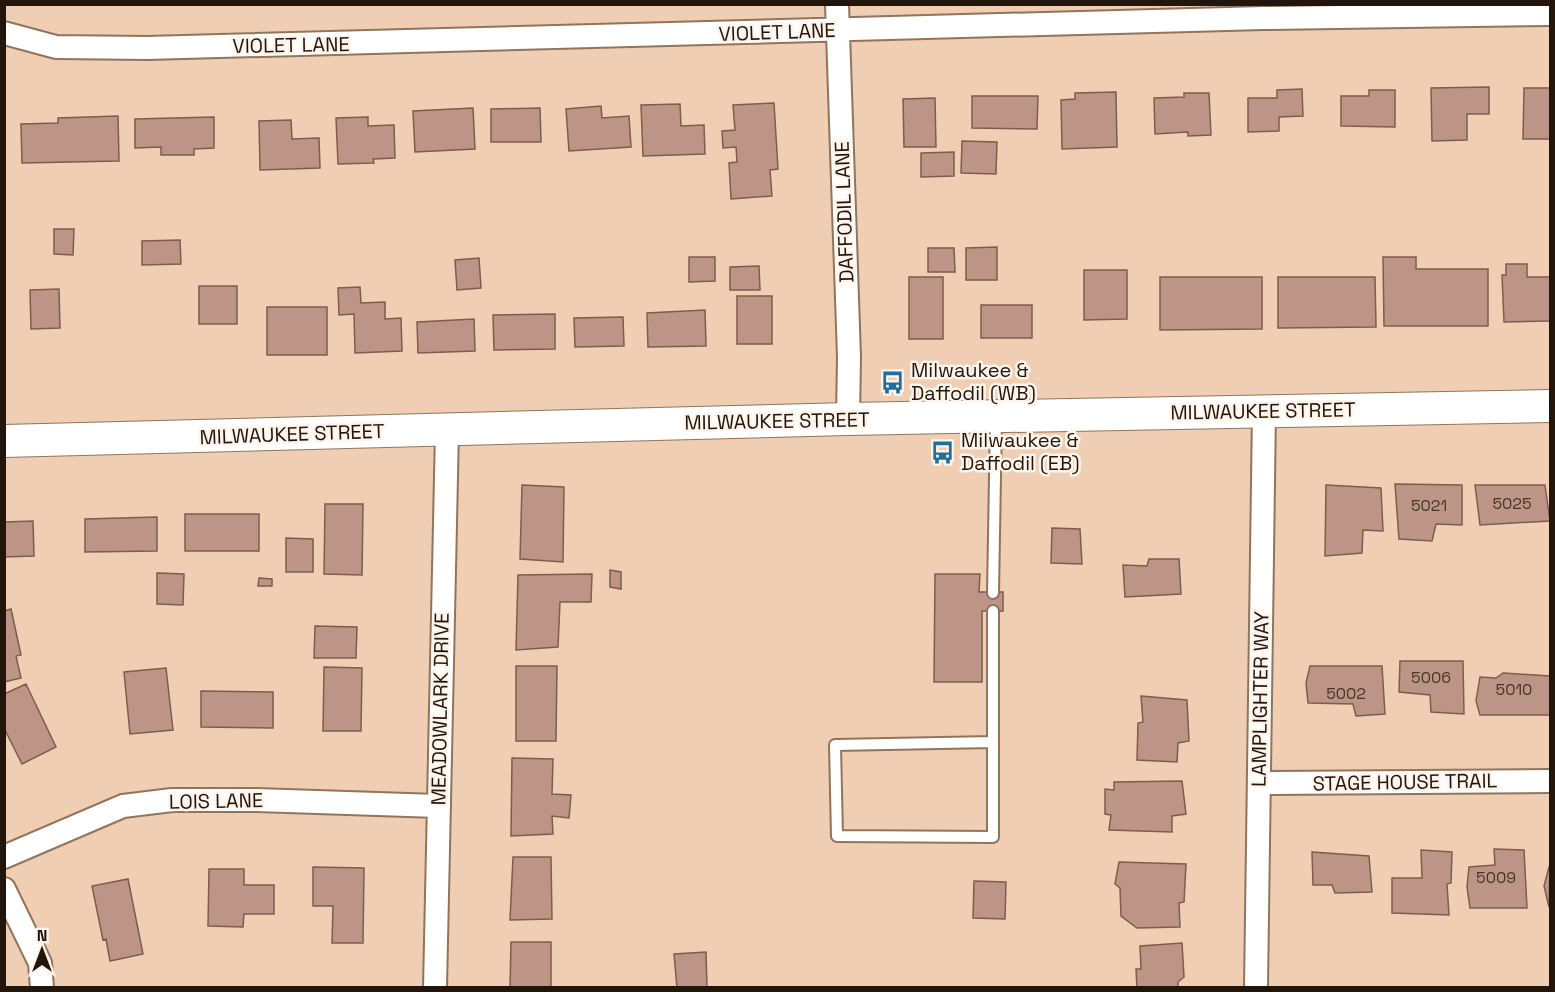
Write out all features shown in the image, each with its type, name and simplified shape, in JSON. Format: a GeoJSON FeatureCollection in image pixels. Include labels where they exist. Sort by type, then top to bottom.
{"type":"FeatureCollection","features":[{"type":"Feature","properties":{"kind":"street","name":"DAFFODIL LANE"},"geometry":{"type":"LineString","coordinates":[[837,4],[849,357],[848,419]]}},
{"type":"Feature","properties":{"kind":"street","name":"VIOLET LANE"},"geometry":{"type":"LineString","coordinates":[[4,33],[56,47],[147,48],[1264,18],[1551,14]]}},
{"type":"Feature","properties":{"kind":"street","name":"MILWAUKEE STREET"},"geometry":{"type":"LineString","coordinates":[[4,441],[848,419],[1551,406]]}},
{"type":"Feature","properties":{"kind":"street","name":"LAMPLIGHTER WAY"},"geometry":{"type":"LineString","coordinates":[[1256,987],[1264,410]]}},
{"type":"Feature","properties":{"kind":"street","name":"MEADOWLARK DRIVE"},"geometry":{"type":"LineString","coordinates":[[435,987],[447,430]]}},
{"type":"Feature","properties":{"kind":"street","name":"STAGE HOUSE TRAIL"},"geometry":{"type":"LineString","coordinates":[[1258,783],[1551,781]]}},
{"type":"Feature","properties":{"kind":"street","name":"LOIS LANE"},"geometry":{"type":"LineString","coordinates":[[4,857],[123,806],[162,801],[256,800],[438,806]]}},
{"type":"Feature","properties":{"kind":"street"},"geometry":{"type":"LineString","coordinates":[[4,889],[40,963],[42,987]]}},
{"type":"Feature","properties":{"kind":"lane"},"geometry":{"type":"LineString","coordinates":[[993,593],[996,416]]}},
{"type":"Feature","properties":{"kind":"lane"},"geometry":{"type":"LineString","coordinates":[[993,611],[993,742],[993,837],[837,836],[835,745],[993,742]]}},
{"type":"Feature","properties":{"kind":"building"},"geometry":{"type":"Polygon","coordinates":[[[1489,87],[1489,114],[1467,114],[1467,140],[1432,141],[1431,88],[1489,87]]]}},
{"type":"Feature","properties":{"kind":"building"},"geometry":{"type":"Polygon","coordinates":[[[1524,88],[1550,88],[1550,139],[1523,139],[1524,88]]]}},
{"type":"Feature","properties":{"kind":"building"},"geometry":{"type":"Polygon","coordinates":[[[1302,89],[1303,116],[1279,117],[1279,131],[1248,132],[1248,98],[1277,98],[1277,90],[1302,89]]]}},
{"type":"Feature","properties":{"kind":"building"},"geometry":{"type":"Polygon","coordinates":[[[1369,90],[1395,90],[1395,127],[1341,126],[1341,96],[1369,96],[1369,90]]]}},
{"type":"Feature","properties":{"kind":"building"},"geometry":{"type":"Polygon","coordinates":[[[1116,92],[1117,147],[1062,149],[1061,100],[1075,99],[1075,93],[1116,92]]]}},
{"type":"Feature","properties":{"kind":"building"},"geometry":{"type":"Polygon","coordinates":[[[1184,93],[1209,93],[1211,135],[1188,136],[1188,132],[1155,134],[1154,98],[1184,97],[1184,93]]]}},
{"type":"Feature","properties":{"kind":"building"},"geometry":{"type":"Polygon","coordinates":[[[972,96],[1038,96],[1037,129],[972,128],[972,96]]]}},
{"type":"Feature","properties":{"kind":"building"},"geometry":{"type":"Polygon","coordinates":[[[935,98],[936,147],[904,147],[903,99],[935,98]]]}},
{"type":"Feature","properties":{"kind":"building"},"geometry":{"type":"Polygon","coordinates":[[[774,103],[778,169],[770,170],[772,196],[731,199],[729,163],[737,162],[736,147],[723,148],[722,131],[735,130],[733,105],[774,103]]]}},
{"type":"Feature","properties":{"kind":"building"},"geometry":{"type":"Polygon","coordinates":[[[680,104],[681,126],[704,125],[705,154],[643,156],[641,105],[680,104]]]}},
{"type":"Feature","properties":{"kind":"building"},"geometry":{"type":"Polygon","coordinates":[[[601,106],[602,118],[629,116],[631,147],[569,151],[566,109],[601,106]]]}},
{"type":"Feature","properties":{"kind":"building"},"geometry":{"type":"Polygon","coordinates":[[[473,108],[475,149],[415,152],[413,111],[473,108]]]}},
{"type":"Feature","properties":{"kind":"building"},"geometry":{"type":"Polygon","coordinates":[[[540,108],[541,142],[491,142],[491,109],[540,108]]]}},
{"type":"Feature","properties":{"kind":"building"},"geometry":{"type":"Polygon","coordinates":[[[118,116],[119,161],[22,163],[21,124],[58,123],[58,118],[118,116]]]}},
{"type":"Feature","properties":{"kind":"building"},"geometry":{"type":"Polygon","coordinates":[[[214,117],[214,148],[194,149],[194,155],[161,155],[161,147],[135,148],[135,119],[214,117]]]}},
{"type":"Feature","properties":{"kind":"building"},"geometry":{"type":"Polygon","coordinates":[[[368,117],[368,126],[394,125],[395,158],[373,159],[374,163],[338,164],[336,118],[368,117]]]}},
{"type":"Feature","properties":{"kind":"building"},"geometry":{"type":"Polygon","coordinates":[[[291,120],[292,139],[319,138],[320,168],[260,170],[259,121],[291,120]]]}},
{"type":"Feature","properties":{"kind":"building"},"geometry":{"type":"Polygon","coordinates":[[[962,141],[997,142],[996,174],[961,173],[962,141]]]}},
{"type":"Feature","properties":{"kind":"building"},"geometry":{"type":"Polygon","coordinates":[[[954,152],[954,176],[921,177],[921,153],[954,152]]]}},
{"type":"Feature","properties":{"kind":"building"},"geometry":{"type":"Polygon","coordinates":[[[54,229],[74,229],[73,255],[54,254],[54,229]]]}},
{"type":"Feature","properties":{"kind":"building"},"geometry":{"type":"Polygon","coordinates":[[[180,240],[181,264],[142,265],[142,241],[180,240]]]}},
{"type":"Feature","properties":{"kind":"building"},"geometry":{"type":"Polygon","coordinates":[[[997,247],[997,280],[966,280],[966,248],[997,247]]]}},
{"type":"Feature","properties":{"kind":"building"},"geometry":{"type":"Polygon","coordinates":[[[928,248],[954,248],[955,272],[928,272],[928,248]]]}},
{"type":"Feature","properties":{"kind":"building"},"geometry":{"type":"Polygon","coordinates":[[[689,257],[715,257],[715,281],[689,282],[689,257]]]}},
{"type":"Feature","properties":{"kind":"building"},"geometry":{"type":"Polygon","coordinates":[[[1383,257],[1416,257],[1416,269],[1488,269],[1488,326],[1384,326],[1383,257]]]}},
{"type":"Feature","properties":{"kind":"building"},"geometry":{"type":"Polygon","coordinates":[[[479,258],[481,288],[457,290],[455,260],[479,258]]]}},
{"type":"Feature","properties":{"kind":"building"},"geometry":{"type":"Polygon","coordinates":[[[1506,264],[1527,264],[1527,277],[1550,277],[1550,321],[1504,322],[1502,275],[1506,275],[1506,264]]]}},
{"type":"Feature","properties":{"kind":"building"},"geometry":{"type":"Polygon","coordinates":[[[759,266],[760,290],[730,290],[730,267],[759,266]]]}},
{"type":"Feature","properties":{"kind":"building"},"geometry":{"type":"Polygon","coordinates":[[[1084,270],[1127,270],[1127,319],[1084,320],[1084,270]]]}},
{"type":"Feature","properties":{"kind":"building"},"geometry":{"type":"Polygon","coordinates":[[[909,277],[943,277],[943,339],[909,339],[909,277]]]}},
{"type":"Feature","properties":{"kind":"building"},"geometry":{"type":"Polygon","coordinates":[[[1160,277],[1262,277],[1262,329],[1160,330],[1160,277]]]}},
{"type":"Feature","properties":{"kind":"building"},"geometry":{"type":"Polygon","coordinates":[[[1278,277],[1375,277],[1376,327],[1278,328],[1278,277]]]}},
{"type":"Feature","properties":{"kind":"building"},"geometry":{"type":"Polygon","coordinates":[[[199,286],[237,286],[237,324],[199,324],[199,286]]]}},
{"type":"Feature","properties":{"kind":"building"},"geometry":{"type":"Polygon","coordinates":[[[360,287],[361,303],[385,302],[385,319],[401,318],[402,351],[355,353],[354,314],[339,315],[338,288],[360,287]]]}},
{"type":"Feature","properties":{"kind":"building"},"geometry":{"type":"Polygon","coordinates":[[[59,289],[60,328],[31,329],[30,290],[59,289]]]}},
{"type":"Feature","properties":{"kind":"building"},"geometry":{"type":"Polygon","coordinates":[[[737,296],[772,296],[772,344],[737,344],[737,296]]]}},
{"type":"Feature","properties":{"kind":"building"},"geometry":{"type":"Polygon","coordinates":[[[981,305],[1032,305],[1032,338],[981,338],[981,305]]]}},
{"type":"Feature","properties":{"kind":"building"},"geometry":{"type":"Polygon","coordinates":[[[267,307],[327,307],[327,355],[267,355],[267,307]]]}},
{"type":"Feature","properties":{"kind":"building"},"geometry":{"type":"Polygon","coordinates":[[[705,310],[706,346],[648,347],[647,313],[705,310]]]}},
{"type":"Feature","properties":{"kind":"building"},"geometry":{"type":"Polygon","coordinates":[[[555,314],[555,349],[494,350],[493,315],[555,314]]]}},
{"type":"Feature","properties":{"kind":"building"},"geometry":{"type":"Polygon","coordinates":[[[623,317],[624,346],[575,347],[574,318],[623,317]]]}},
{"type":"Feature","properties":{"kind":"building"},"geometry":{"type":"Polygon","coordinates":[[[474,319],[475,351],[418,353],[417,322],[474,319]]]}},
{"type":"Feature","properties":{"kind":"building"},"geometry":{"type":"Polygon","coordinates":[[[1395,484],[1462,485],[1462,525],[1436,524],[1432,541],[1399,539],[1395,484]]]}},
{"type":"Feature","properties":{"kind":"building"},"geometry":{"type":"Polygon","coordinates":[[[522,485],[564,487],[563,562],[520,559],[522,485]]]}},
{"type":"Feature","properties":{"kind":"building"},"geometry":{"type":"Polygon","coordinates":[[[1326,485],[1381,488],[1383,531],[1363,530],[1362,553],[1325,556],[1326,485]]]}},
{"type":"Feature","properties":{"kind":"building"},"geometry":{"type":"Polygon","coordinates":[[[1475,485],[1545,485],[1550,521],[1480,525],[1475,485]]]}},
{"type":"Feature","properties":{"kind":"building"},"geometry":{"type":"Polygon","coordinates":[[[325,504],[363,504],[362,575],[324,574],[325,504]]]}},
{"type":"Feature","properties":{"kind":"building"},"geometry":{"type":"Polygon","coordinates":[[[185,514],[259,514],[259,551],[185,551],[185,514]]]}},
{"type":"Feature","properties":{"kind":"building"},"geometry":{"type":"Polygon","coordinates":[[[157,517],[157,551],[85,552],[85,519],[157,517]]]}},
{"type":"Feature","properties":{"kind":"building"},"geometry":{"type":"Polygon","coordinates":[[[33,521],[34,556],[4,557],[4,522],[33,521]]]}},
{"type":"Feature","properties":{"kind":"building"},"geometry":{"type":"Polygon","coordinates":[[[1052,528],[1080,529],[1082,564],[1051,563],[1052,528]]]}},
{"type":"Feature","properties":{"kind":"building"},"geometry":{"type":"Polygon","coordinates":[[[286,538],[313,539],[313,572],[286,572],[286,538]]]}},
{"type":"Feature","properties":{"kind":"building"},"geometry":{"type":"Polygon","coordinates":[[[1149,559],[1179,559],[1181,594],[1125,597],[1123,565],[1147,566],[1149,559]]]}},
{"type":"Feature","properties":{"kind":"building"},"geometry":{"type":"Polygon","coordinates":[[[610,570],[621,572],[621,589],[610,587],[610,570]]]}},
{"type":"Feature","properties":{"kind":"building"},"geometry":{"type":"Polygon","coordinates":[[[157,573],[184,574],[183,605],[157,604],[157,573]]]}},
{"type":"Feature","properties":{"kind":"building"},"geometry":{"type":"Polygon","coordinates":[[[592,574],[591,602],[560,602],[558,647],[516,650],[518,575],[592,574]]]}},
{"type":"Feature","properties":{"kind":"building"},"geometry":{"type":"Polygon","coordinates":[[[935,574],[980,574],[979,592],[1003,592],[1003,611],[982,611],[982,682],[934,682],[935,574]]]}},
{"type":"Feature","properties":{"kind":"building"},"geometry":{"type":"Polygon","coordinates":[[[259,578],[272,579],[272,586],[258,586],[259,578]]]}},
{"type":"Feature","properties":{"kind":"building"},"geometry":{"type":"Polygon","coordinates":[[[11,609],[21,655],[16,656],[21,678],[4,682],[4,611],[11,609]]]}},
{"type":"Feature","properties":{"kind":"building"},"geometry":{"type":"Polygon","coordinates":[[[315,626],[357,627],[356,658],[314,658],[315,626]]]}},
{"type":"Feature","properties":{"kind":"building"},"geometry":{"type":"Polygon","coordinates":[[[1400,661],[1463,661],[1464,714],[1431,712],[1430,695],[1399,692],[1400,661]]]}},
{"type":"Feature","properties":{"kind":"building"},"geometry":{"type":"Polygon","coordinates":[[[516,666],[557,666],[556,741],[516,741],[516,666]]]}},
{"type":"Feature","properties":{"kind":"building"},"geometry":{"type":"Polygon","coordinates":[[[1310,666],[1382,666],[1385,714],[1356,716],[1353,704],[1308,703],[1306,683],[1310,666]]]}},
{"type":"Feature","properties":{"kind":"building"},"geometry":{"type":"Polygon","coordinates":[[[324,667],[362,668],[361,731],[323,731],[324,667]]]}},
{"type":"Feature","properties":{"kind":"building"},"geometry":{"type":"Polygon","coordinates":[[[166,668],[173,730],[130,734],[124,672],[166,668]]]}},
{"type":"Feature","properties":{"kind":"building"},"geometry":{"type":"Polygon","coordinates":[[[1503,673],[1550,676],[1550,715],[1480,715],[1476,701],[1480,677],[1496,678],[1503,673]]]}},
{"type":"Feature","properties":{"kind":"building"},"geometry":{"type":"Polygon","coordinates":[[[26,684],[56,747],[22,764],[4,728],[4,694],[26,684]]]}},
{"type":"Feature","properties":{"kind":"building"},"geometry":{"type":"Polygon","coordinates":[[[201,691],[273,692],[273,728],[201,727],[201,691]]]}},
{"type":"Feature","properties":{"kind":"building"},"geometry":{"type":"Polygon","coordinates":[[[1141,696],[1187,700],[1189,741],[1178,743],[1177,762],[1137,760],[1138,723],[1143,722],[1141,696]]]}},
{"type":"Feature","properties":{"kind":"building"},"geometry":{"type":"Polygon","coordinates":[[[512,758],[553,759],[552,794],[571,795],[569,818],[552,816],[553,834],[511,836],[512,758]]]}},
{"type":"Feature","properties":{"kind":"building"},"geometry":{"type":"Polygon","coordinates":[[[1182,781],[1186,814],[1172,816],[1172,832],[1109,830],[1111,815],[1105,814],[1105,789],[1114,790],[1114,782],[1182,781]]]}},
{"type":"Feature","properties":{"kind":"building"},"geometry":{"type":"Polygon","coordinates":[[[1494,849],[1524,850],[1527,908],[1470,908],[1467,887],[1469,867],[1495,865],[1494,849]]]}},
{"type":"Feature","properties":{"kind":"building"},"geometry":{"type":"Polygon","coordinates":[[[1421,850],[1452,852],[1451,883],[1447,884],[1449,915],[1392,913],[1392,878],[1422,878],[1421,850]]]}},
{"type":"Feature","properties":{"kind":"building"},"geometry":{"type":"Polygon","coordinates":[[[1312,852],[1369,856],[1372,892],[1335,893],[1332,885],[1313,885],[1312,852]]]}},
{"type":"Feature","properties":{"kind":"building"},"geometry":{"type":"Polygon","coordinates":[[[513,857],[551,857],[552,919],[510,920],[513,857]]]}},
{"type":"Feature","properties":{"kind":"building"},"geometry":{"type":"Polygon","coordinates":[[[1119,862],[1186,864],[1184,902],[1179,903],[1180,927],[1137,928],[1121,916],[1120,888],[1115,884],[1119,862]]]}},
{"type":"Feature","properties":{"kind":"building"},"geometry":{"type":"Polygon","coordinates":[[[313,867],[364,868],[363,943],[332,943],[333,906],[313,906],[313,867]]]}},
{"type":"Feature","properties":{"kind":"building"},"geometry":{"type":"Polygon","coordinates":[[[1550,867],[1549,907],[1544,886],[1550,867]]]}},
{"type":"Feature","properties":{"kind":"building"},"geometry":{"type":"Polygon","coordinates":[[[209,869],[244,869],[244,885],[274,885],[274,914],[244,914],[243,927],[208,926],[209,869]]]}},
{"type":"Feature","properties":{"kind":"building"},"geometry":{"type":"Polygon","coordinates":[[[128,879],[143,954],[110,961],[106,939],[103,940],[92,886],[128,879]]]}},
{"type":"Feature","properties":{"kind":"building"},"geometry":{"type":"Polygon","coordinates":[[[974,881],[1006,882],[1005,919],[973,918],[974,881]]]}},
{"type":"Feature","properties":{"kind":"building"},"geometry":{"type":"Polygon","coordinates":[[[511,942],[551,942],[551,988],[510,988],[511,942]]]}},
{"type":"Feature","properties":{"kind":"building"},"geometry":{"type":"Polygon","coordinates":[[[1182,943],[1184,977],[1178,982],[1178,988],[1137,988],[1136,969],[1141,969],[1140,946],[1182,943]]]}},
{"type":"Feature","properties":{"kind":"building"},"geometry":{"type":"Polygon","coordinates":[[[706,952],[707,988],[677,988],[674,954],[706,952]]]}},
{"type":"Feature","properties":{"kind":"place","name":"Milwaukee & Daffodil (WB)"},"geometry":{"type":"Point","coordinates":[893,382]}},
{"type":"Feature","properties":{"kind":"place","name":"Milwaukee & Daffodil (EB)"},"geometry":{"type":"Point","coordinates":[943,452]}}]}
